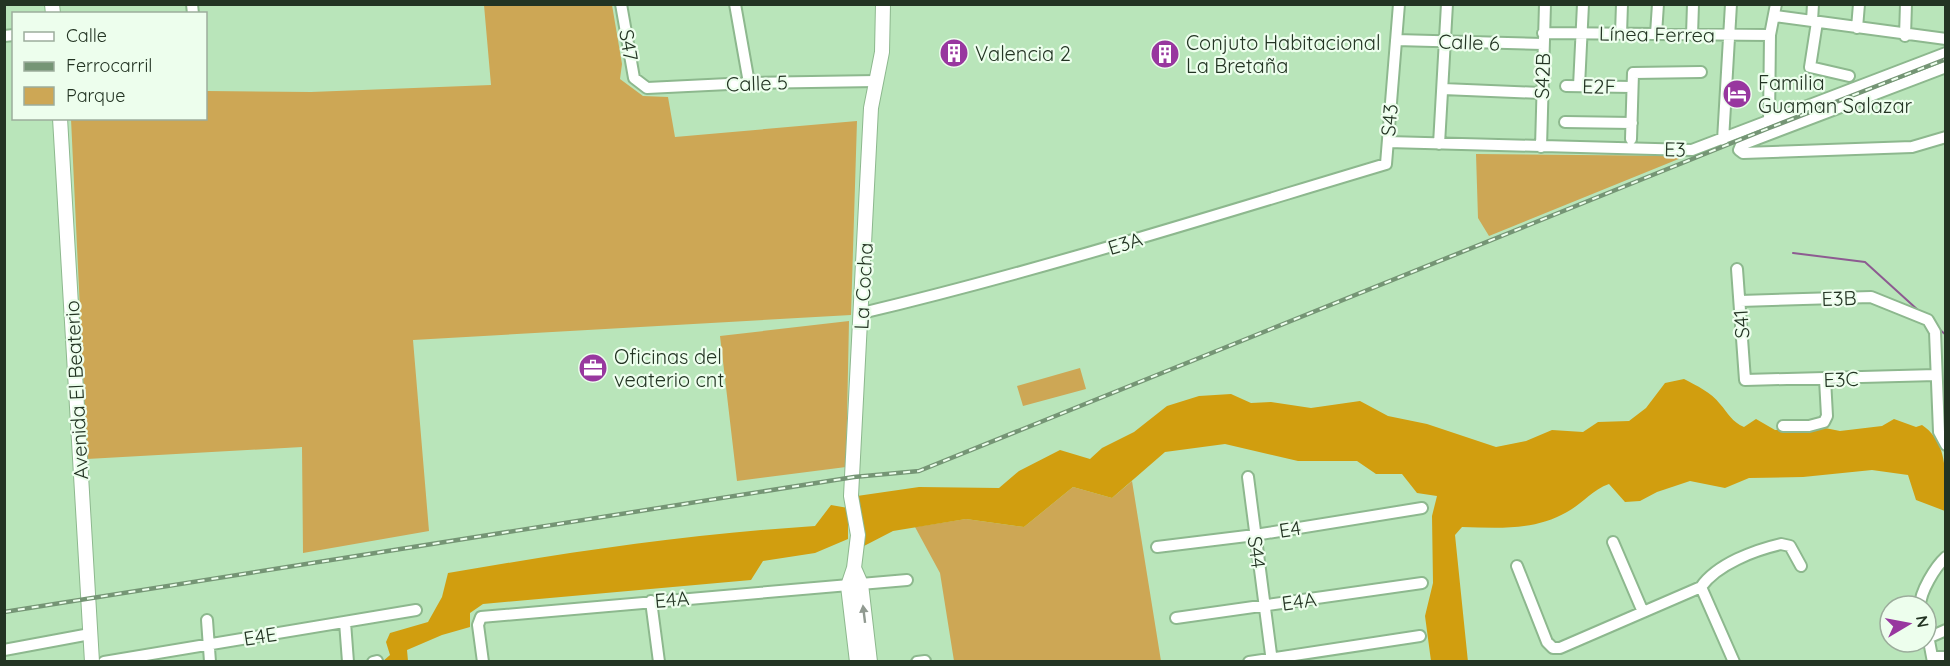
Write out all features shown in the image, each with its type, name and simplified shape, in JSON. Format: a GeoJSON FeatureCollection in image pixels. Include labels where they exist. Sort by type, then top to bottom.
{"type":"FeatureCollection","features":[{"type":"Feature","properties":{"kind":"street","name":"S47"},"geometry":{"type":"LineString","coordinates":[[621,4],[634,78],[639,84]]}},
{"type":"Feature","properties":{"kind":"street"},"geometry":{"type":"LineString","coordinates":[[735,4],[749,83]]}},
{"type":"Feature","properties":{"kind":"street","name":"La Cocha"},"geometry":{"type":"LineString","coordinates":[[857,662],[854,568],[857,521],[852,505],[871,108],[882,52],[883,4]]}},
{"type":"Feature","properties":{"kind":"street","name":"S43"},"geometry":{"type":"LineString","coordinates":[[1386,164],[1399,4]]}},
{"type":"Feature","properties":{"kind":"street"},"geometry":{"type":"LineString","coordinates":[[1439,144],[1447,4]]}},
{"type":"Feature","properties":{"kind":"street","name":"S42B"},"geometry":{"type":"LineString","coordinates":[[1540,147],[1545,4]]}},
{"type":"Feature","properties":{"kind":"street"},"geometry":{"type":"LineString","coordinates":[[1579,86],[1583,4]]}},
{"type":"Feature","properties":{"kind":"street"},"geometry":{"type":"LineString","coordinates":[[1621,34],[1622,4]]}},
{"type":"Feature","properties":{"kind":"street"},"geometry":{"type":"LineString","coordinates":[[1656,34],[1658,4]]}},
{"type":"Feature","properties":{"kind":"street"},"geometry":{"type":"LineString","coordinates":[[1692,35],[1693,4]]}},
{"type":"Feature","properties":{"kind":"street"},"geometry":{"type":"LineString","coordinates":[[1723,140],[1731,4]]}},
{"type":"Feature","properties":{"kind":"street"},"geometry":{"type":"LineString","coordinates":[[1813,4],[1815,22],[1810,67],[1849,76]]}},
{"type":"Feature","properties":{"kind":"street"},"geometry":{"type":"LineString","coordinates":[[1857,28],[1859,4]]}},
{"type":"Feature","properties":{"kind":"street"},"geometry":{"type":"LineString","coordinates":[[1905,36],[1906,4]]}},
{"type":"Feature","properties":{"kind":"street"},"geometry":{"type":"LineString","coordinates":[[1769,121],[1770,35],[1775,10],[1815,22],[1905,36],[1946,39]]}},
{"type":"Feature","properties":{"kind":"street","name":"Línea Ferrea"},"geometry":{"type":"LineString","coordinates":[[1543,39],[1581,34],[1770,35]]}},
{"type":"Feature","properties":{"kind":"street","name":"Calle 6"},"geometry":{"type":"LineString","coordinates":[[1396,40],[1543,39]]}},
{"type":"Feature","properties":{"kind":"street","name":"E3"},"geometry":{"type":"LineString","coordinates":[[1388,142],[1692,150],[1946,53]]}},
{"type":"Feature","properties":{"kind":"street"},"geometry":{"type":"LineString","coordinates":[[1946,67],[1741,146],[1739,150],[1743,153],[1912,147],[1946,137]]}},
{"type":"Feature","properties":{"kind":"street"},"geometry":{"type":"LineString","coordinates":[[1631,138],[1632,75],[1635,72],[1701,72]]}},
{"type":"Feature","properties":{"kind":"street","name":"Calle 5"},"geometry":{"type":"LineString","coordinates":[[639,84],[647,88],[749,83],[877,81]]}},
{"type":"Feature","properties":{"kind":"street","name":"E2F"},"geometry":{"type":"LineString","coordinates":[[1566,86],[1632,87]]}},
{"type":"Feature","properties":{"kind":"street"},"geometry":{"type":"LineString","coordinates":[[1443,89],[1541,93]]}},
{"type":"Feature","properties":{"kind":"street","name":"Avenida El Beaterio"},"geometry":{"type":"LineString","coordinates":[[60,120],[92,662]]}},
{"type":"Feature","properties":{"kind":"street"},"geometry":{"type":"LineString","coordinates":[[1565,123],[1632,123]]}},
{"type":"Feature","properties":{"kind":"street","name":"E3A"},"geometry":{"type":"LineString","coordinates":[[862,313],[969,288],[1062,262],[1386,164]]}},
{"type":"Feature","properties":{"kind":"street","name":"S41"},"geometry":{"type":"LineString","coordinates":[[1737,269],[1745,380]]}},
{"type":"Feature","properties":{"kind":"street","name":"E3B"},"geometry":{"type":"LineString","coordinates":[[1740,301],[1871,297],[1933,324],[1936,375]]}},
{"type":"Feature","properties":{"kind":"street"},"geometry":{"type":"LineString","coordinates":[[1936,375],[1939,432],[1946,445]]}},
{"type":"Feature","properties":{"kind":"street","name":"E3C"},"geometry":{"type":"LineString","coordinates":[[1745,380],[1936,375]]}},
{"type":"Feature","properties":{"kind":"street"},"geometry":{"type":"LineString","coordinates":[[1783,426],[1809,426],[1824,422],[1827,416],[1825,379]]}},
{"type":"Feature","properties":{"kind":"street","name":"S44"},"geometry":{"type":"LineString","coordinates":[[1248,477],[1272,660]]}},
{"type":"Feature","properties":{"kind":"street","name":"E4"},"geometry":{"type":"LineString","coordinates":[[1157,547],[1255,535],[1422,508]]}},
{"type":"Feature","properties":{"kind":"street"},"geometry":{"type":"LineString","coordinates":[[1613,542],[1643,612]]}},
{"type":"Feature","properties":{"kind":"street"},"geometry":{"type":"LineString","coordinates":[[1516,566],[1546,642],[1553,648],[1560,648],[1701,587],[1717,570],[1781,544],[1790,546],[1801,566]]}},
{"type":"Feature","properties":{"kind":"street"},"geometry":{"type":"LineString","coordinates":[[1923,594],[1937,567],[1946,557]]}},
{"type":"Feature","properties":{"kind":"street","name":"E4A"},"geometry":{"type":"LineString","coordinates":[[483,662],[478,625],[481,617],[907,580]]}},
{"type":"Feature","properties":{"kind":"street","name":"E4A"},"geometry":{"type":"LineString","coordinates":[[1176,618],[1422,584]]}},
{"type":"Feature","properties":{"kind":"street","name":"La Cocha"},"geometry":{"type":"LineString","coordinates":[[854,585],[870,662]]}},
{"type":"Feature","properties":{"kind":"street"},"geometry":{"type":"LineString","coordinates":[[1701,587],[1731,661]]}},
{"type":"Feature","properties":{"kind":"street"},"geometry":{"type":"LineString","coordinates":[[651,601],[659,662]]}},
{"type":"Feature","properties":{"kind":"street","name":"E4E"},"geometry":{"type":"LineString","coordinates":[[104,662],[416,610]]}},
{"type":"Feature","properties":{"kind":"street"},"geometry":{"type":"LineString","coordinates":[[207,620],[210,662]]}},
{"type":"Feature","properties":{"kind":"street"},"geometry":{"type":"LineString","coordinates":[[345,622],[348,662]]}},
{"type":"Feature","properties":{"kind":"street"},"geometry":{"type":"LineString","coordinates":[[4,650],[90,634]]}},
{"type":"Feature","properties":{"kind":"street"},"geometry":{"type":"LineString","coordinates":[[1249,662],[1420,636]]}},
{"type":"Feature","properties":{"kind":"street"},"geometry":{"type":"LineString","coordinates":[[1931,660],[1946,657]]}},
{"type":"Feature","properties":{"kind":"street"},"geometry":{"type":"LineString","coordinates":[[917,662],[925,661]]}},
{"type":"Feature","properties":{"kind":"green space"},"geometry":{"type":"Polygon","coordinates":[[[484,5],[612,5],[622,64],[620,79],[643,96],[668,97],[675,137],[857,121],[851,315],[413,340],[429,531],[303,553],[302,447],[87,459],[71,120],[207,120],[207,91],[311,92],[491,85],[484,5]]]}},
{"type":"Feature","properties":{"kind":"green space"},"geometry":{"type":"Polygon","coordinates":[[[1476,154],[1686,156],[1489,236],[1478,218],[1476,154]]]}},
{"type":"Feature","properties":{"kind":"green space"},"geometry":{"type":"Polygon","coordinates":[[[849,321],[846,467],[737,481],[720,336],[849,321]]]}},
{"type":"Feature","properties":{"kind":"green space"},"geometry":{"type":"Polygon","coordinates":[[[1080,368],[1086,389],[1023,406],[1017,386],[1080,368]]]}},
{"type":"Feature","properties":{"kind":"green space"},"geometry":{"type":"Polygon","coordinates":[[[1132,481],[1161,661],[954,661],[940,573],[915,527],[966,519],[1024,527],[1073,487],[1112,498],[1132,481]]]}},
{"type":"Feature","properties":{"kind":"shaded area"},"geometry":{"type":"Polygon","coordinates":[[[1684,379],[1712,396],[1733,420],[1744,427],[1756,419],[1775,430],[1825,428],[1840,431],[1882,426],[1894,419],[1916,427],[1922,425],[1931,433],[1942,452],[1945,474],[1945,511],[1916,500],[1908,475],[1872,470],[1803,477],[1749,478],[1725,488],[1690,481],[1657,492],[1640,501],[1625,502],[1609,484],[1567,512],[1542,522],[1516,527],[1462,527],[1455,535],[1468,662],[1431,661],[1425,616],[1433,583],[1432,516],[1437,496],[1417,493],[1402,474],[1376,474],[1357,461],[1298,461],[1225,444],[1165,452],[1112,498],[1073,487],[1024,527],[966,519],[893,531],[864,546],[857,496],[919,487],[999,488],[1019,471],[1060,450],[1090,459],[1102,448],[1134,432],[1167,406],[1199,396],[1231,394],[1251,403],[1271,402],[1311,408],[1360,401],[1388,416],[1427,424],[1496,447],[1526,441],[1552,430],[1583,432],[1598,422],[1629,421],[1646,408],[1665,383],[1684,379]]]}},
{"type":"Feature","properties":{"kind":"shaded area"},"geometry":{"type":"Polygon","coordinates":[[[831,505],[848,508],[848,539],[815,553],[763,561],[751,580],[483,604],[470,613],[470,627],[442,635],[407,650],[408,661],[382,662],[390,655],[386,642],[390,633],[428,622],[442,597],[448,573],[631,545],[815,526],[831,505]]]}},
{"type":"Feature","properties":{"kind":"waterway"},"geometry":{"type":"LineString","coordinates":[[1793,253],[1865,262],[1919,311]]}},
{"type":"Feature","properties":{"kind":"waterway"},"geometry":{"type":"LineString","coordinates":[[1939,329],[1946,335]]}},
{"type":"Feature","properties":{"kind":"railway"},"geometry":{"type":"LineString","coordinates":[[4,612],[854,477],[919,471],[1769,128],[1946,59]]}},
{"type":"Feature","properties":{"kind":"place","name":"Valencia 2"},"geometry":{"type":"Point","coordinates":[954,53]}},
{"type":"Feature","properties":{"kind":"place","name":"Conjuto Habitacional La Bretaña"},"geometry":{"type":"Point","coordinates":[1165,54]}},
{"type":"Feature","properties":{"kind":"place","name":"Familia Guaman Salazar"},"geometry":{"type":"Point","coordinates":[1737,94]}},
{"type":"Feature","properties":{"kind":"place","name":"Oficinas del veaterio cnt"},"geometry":{"type":"Point","coordinates":[593,368]}}]}
